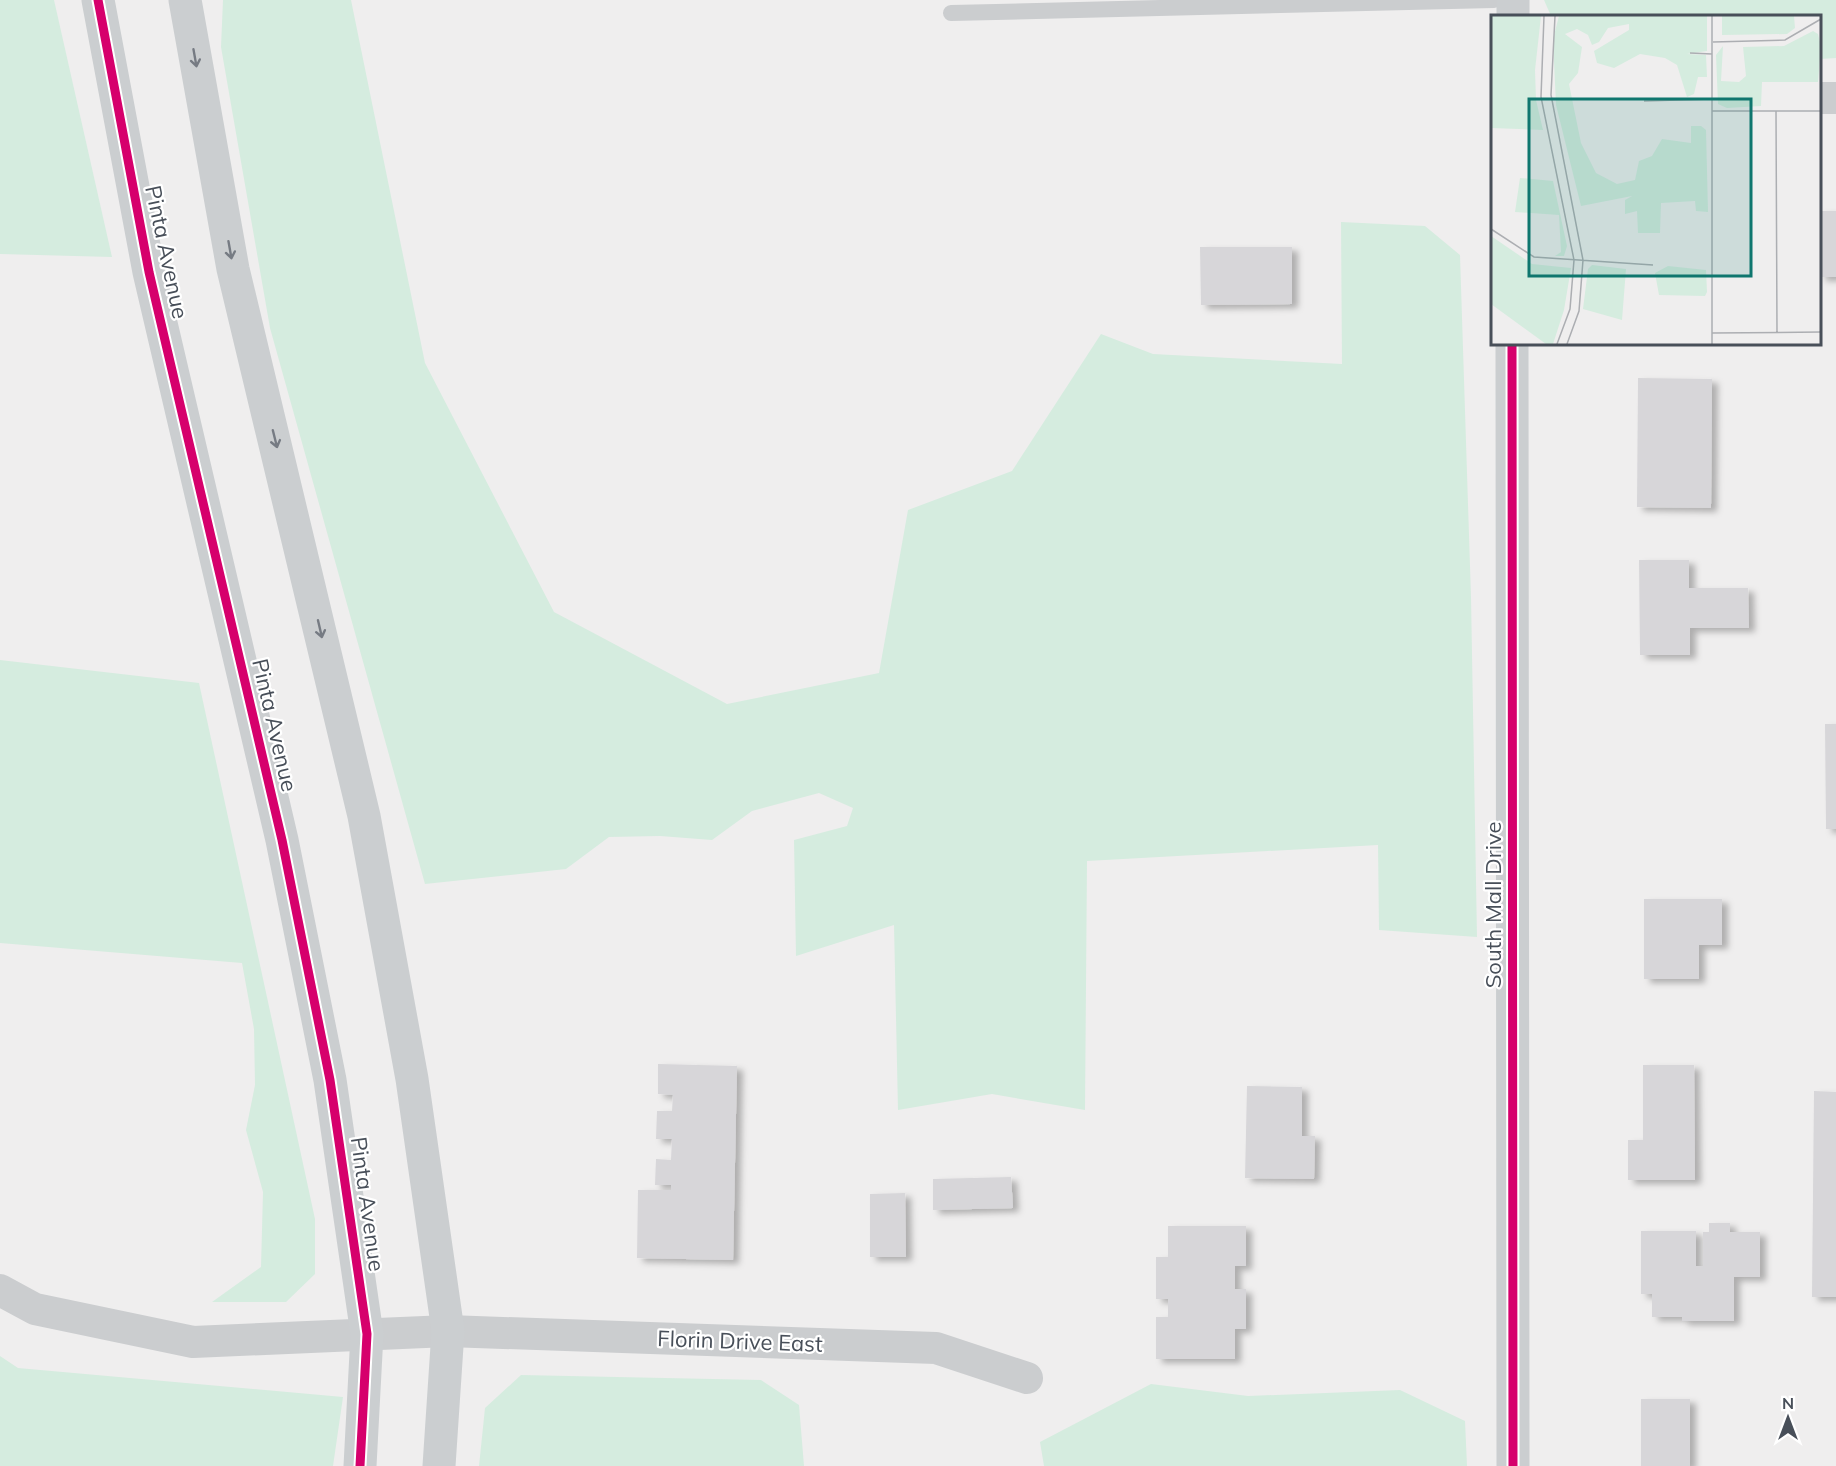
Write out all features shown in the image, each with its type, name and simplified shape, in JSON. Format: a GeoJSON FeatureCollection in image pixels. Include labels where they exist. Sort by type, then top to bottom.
{"type":"FeatureCollection","features":[{"type":"Feature","properties":{"kind":"street","name":"Pinta Avenue"},"geometry":{"type":"LineString","coordinates":[[98,0],[149,272],[282,840],[330,1080],[367,1334],[360,1466]]}},
{"type":"Feature","properties":{"kind":"street"},"geometry":{"type":"LineString","coordinates":[[185,0],[233,269],[364,816],[412,1079],[448,1331],[439,1466]]}},
{"type":"Feature","properties":{"kind":"street","name":"South Mall Drive"},"geometry":{"type":"LineString","coordinates":[[1512,345],[1513,1466]]}},
{"type":"Feature","properties":{"kind":"street","name":"Florin Drive East"},"geometry":{"type":"LineString","coordinates":[[0,1290],[35,1309],[193,1342],[448,1331],[936,1348],[1027,1378]]}},
{"type":"Feature","properties":{"kind":"lane"},"geometry":{"type":"LineString","coordinates":[[951,13],[1494,0]]}},
{"type":"Feature","properties":{"kind":"green space"},"geometry":{"type":"Polygon","coordinates":[[[0,0],[54,0],[112,257],[0,254],[0,0]]]}},
{"type":"Feature","properties":{"kind":"green space"},"geometry":{"type":"Polygon","coordinates":[[[223,0],[351,0],[425,363],[554,612],[727,704],[879,673],[908,510],[1012,471],[1101,334],[1153,354],[1342,364],[1341,222],[1425,226],[1460,255],[1471,597],[1477,937],[1379,930],[1378,845],[1087,861],[1085,1110],[992,1094],[898,1110],[894,925],[796,956],[794,840],[847,826],[853,808],[819,793],[752,811],[712,840],[660,836],[609,837],[566,869],[425,884],[270,328],[221,47],[223,0]]]}},
{"type":"Feature","properties":{"kind":"green space"},"geometry":{"type":"Polygon","coordinates":[[[1544,0],[1836,0],[1836,58],[1821,59],[1821,15],[1551,15],[1544,0]]]}},
{"type":"Feature","properties":{"kind":"green space"},"geometry":{"type":"Polygon","coordinates":[[[0,660],[199,683],[315,1219],[315,1274],[286,1302],[212,1302],[261,1267],[263,1192],[246,1130],[255,1085],[254,1029],[242,963],[0,943],[0,660]]]}},
{"type":"Feature","properties":{"kind":"green space"},"geometry":{"type":"Polygon","coordinates":[[[0,1356],[18,1368],[343,1397],[333,1466],[0,1466],[0,1356]]]}},
{"type":"Feature","properties":{"kind":"green space"},"geometry":{"type":"Polygon","coordinates":[[[521,1375],[761,1380],[799,1405],[804,1466],[479,1466],[485,1408],[521,1375]]]}},
{"type":"Feature","properties":{"kind":"green space"},"geometry":{"type":"Polygon","coordinates":[[[1151,1384],[1248,1396],[1400,1390],[1465,1421],[1467,1466],[1044,1466],[1040,1442],[1151,1384]]]}},
{"type":"Feature","properties":{"kind":"building"},"geometry":{"type":"Polygon","coordinates":[[[1821,211],[1836,211],[1836,277],[1821,277],[1821,211]]]}},
{"type":"Feature","properties":{"kind":"building"},"geometry":{"type":"Polygon","coordinates":[[[1200,247],[1292,247],[1292,304],[1201,305],[1200,247]]]}},
{"type":"Feature","properties":{"kind":"building"},"geometry":{"type":"Polygon","coordinates":[[[1638,378],[1712,379],[1711,508],[1637,507],[1638,378]]]}},
{"type":"Feature","properties":{"kind":"building"},"geometry":{"type":"Polygon","coordinates":[[[1639,560],[1689,560],[1689,588],[1748,588],[1749,628],[1690,628],[1690,655],[1640,655],[1639,560]]]}},
{"type":"Feature","properties":{"kind":"building"},"geometry":{"type":"Polygon","coordinates":[[[1825,724],[1836,724],[1836,829],[1826,829],[1825,724]]]}},
{"type":"Feature","properties":{"kind":"building"},"geometry":{"type":"Polygon","coordinates":[[[1644,899],[1722,899],[1722,945],[1699,945],[1699,979],[1644,979],[1644,899]]]}},
{"type":"Feature","properties":{"kind":"building"},"geometry":{"type":"Polygon","coordinates":[[[658,1064],[737,1066],[733,1260],[637,1258],[638,1190],[671,1190],[671,1185],[655,1185],[656,1159],[671,1160],[672,1139],[656,1139],[657,1111],[672,1111],[673,1095],[658,1094],[658,1064]]]}},
{"type":"Feature","properties":{"kind":"building"},"geometry":{"type":"Polygon","coordinates":[[[1643,1065],[1694,1065],[1695,1180],[1628,1180],[1628,1140],[1643,1140],[1643,1065]]]}},
{"type":"Feature","properties":{"kind":"building"},"geometry":{"type":"Polygon","coordinates":[[[1247,1086],[1302,1087],[1302,1136],[1315,1136],[1314,1179],[1245,1178],[1247,1086]]]}},
{"type":"Feature","properties":{"kind":"building"},"geometry":{"type":"Polygon","coordinates":[[[1814,1091],[1836,1092],[1836,1297],[1812,1297],[1814,1091]]]}},
{"type":"Feature","properties":{"kind":"building"},"geometry":{"type":"Polygon","coordinates":[[[1011,1177],[1013,1208],[933,1210],[933,1179],[1011,1177]]]}},
{"type":"Feature","properties":{"kind":"building"},"geometry":{"type":"Polygon","coordinates":[[[905,1193],[906,1257],[870,1257],[870,1194],[905,1193]]]}},
{"type":"Feature","properties":{"kind":"building"},"geometry":{"type":"Polygon","coordinates":[[[1709,1223],[1730,1223],[1730,1232],[1760,1232],[1760,1277],[1734,1277],[1734,1321],[1682,1321],[1682,1317],[1652,1317],[1652,1294],[1641,1294],[1641,1231],[1696,1231],[1696,1266],[1703,1266],[1703,1232],[1709,1232],[1709,1223]]]}},
{"type":"Feature","properties":{"kind":"building"},"geometry":{"type":"Polygon","coordinates":[[[1168,1226],[1246,1226],[1246,1266],[1235,1266],[1235,1289],[1246,1289],[1246,1329],[1235,1329],[1235,1359],[1156,1359],[1156,1317],[1168,1317],[1168,1299],[1156,1299],[1156,1257],[1168,1257],[1168,1226]]]}},
{"type":"Feature","properties":{"kind":"building"},"geometry":{"type":"Polygon","coordinates":[[[1641,1399],[1690,1399],[1690,1466],[1641,1466],[1641,1399]]]}},
{"type":"Feature","properties":{"kind":"cycle path"},"geometry":{"type":"LineString","coordinates":[[98,0],[149,272],[282,840],[330,1080],[367,1334],[360,1466]]}},
{"type":"Feature","properties":{"kind":"cycle path"},"geometry":{"type":"LineString","coordinates":[[1512,345],[1513,1466]]}}]}
